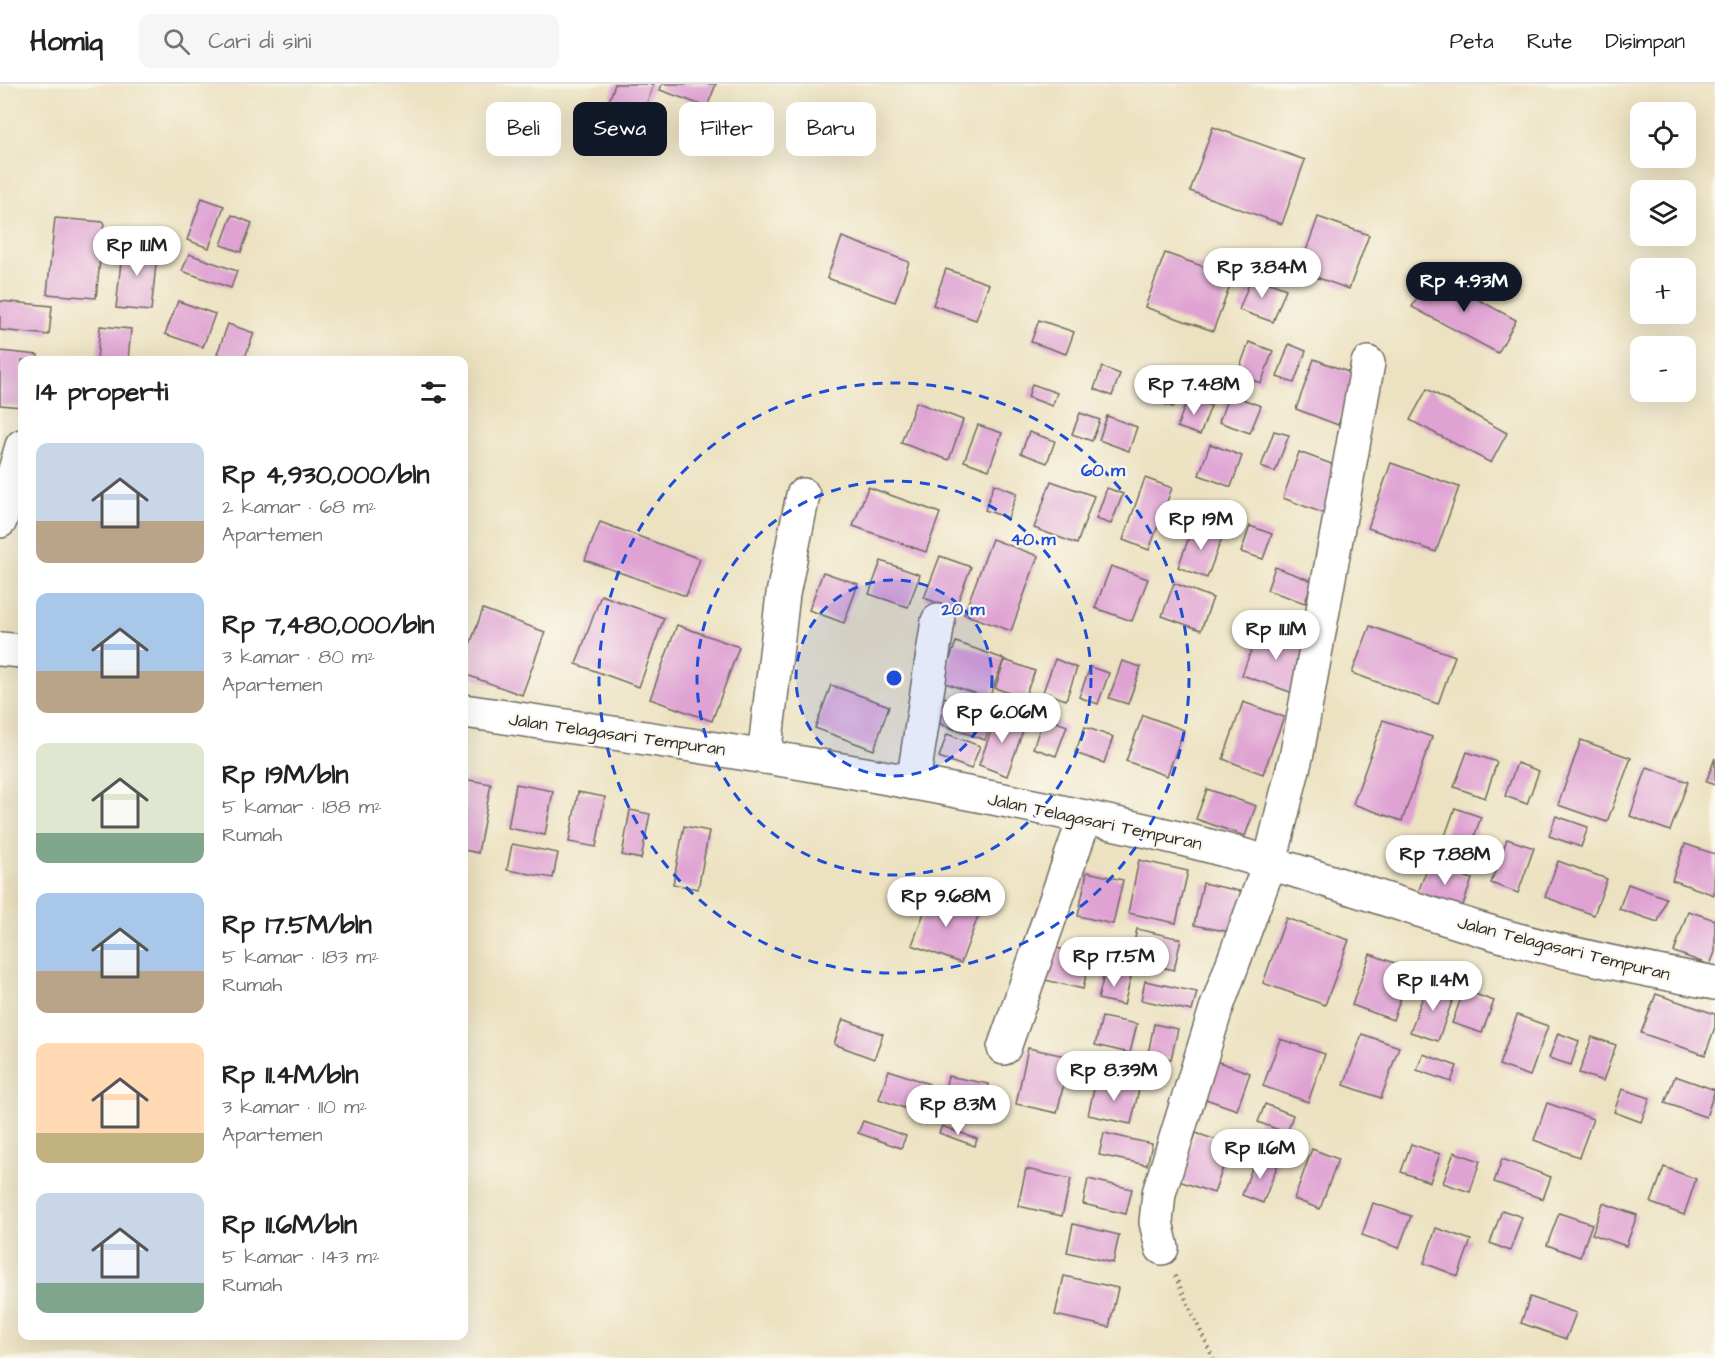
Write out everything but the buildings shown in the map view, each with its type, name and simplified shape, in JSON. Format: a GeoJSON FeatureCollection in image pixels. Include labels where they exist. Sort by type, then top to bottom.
{"type":"FeatureCollection","features":[{"type":"Feature","properties":{"kind":"street"},"geometry":{"type":"LineString","coordinates":[[1162,1248],[1156,1222],[1159,1194],[1216,1009],[1270,862],[1297,753],[1368,363]]}},
{"type":"Feature","properties":{"kind":"street"},"geometry":{"type":"LineString","coordinates":[[0,521],[18,460]]}},
{"type":"Feature","properties":{"kind":"street"},"geometry":{"type":"LineString","coordinates":[[764,757],[783,594],[803,495]]}},
{"type":"Feature","properties":{"kind":"street"},"geometry":{"type":"LineString","coordinates":[[913,783],[938,621]]}},
{"type":"Feature","properties":{"kind":"street"},"geometry":{"type":"LineString","coordinates":[[0,649],[18,651]]}},
{"type":"Feature","properties":{"kind":"street","name":"Jalan Telagasari Tempuran"},"geometry":{"type":"LineString","coordinates":[[468,712],[710,746],[1085,817],[1270,862],[1509,938],[1638,969],[1715,983]]}},
{"type":"Feature","properties":{"kind":"street"},"geometry":{"type":"LineString","coordinates":[[1004,1048],[1085,817]]}},
{"type":"Feature","properties":{"kind":"path"},"geometry":{"type":"LineString","coordinates":[[1162,1248],[1213,1358]]}}]}
